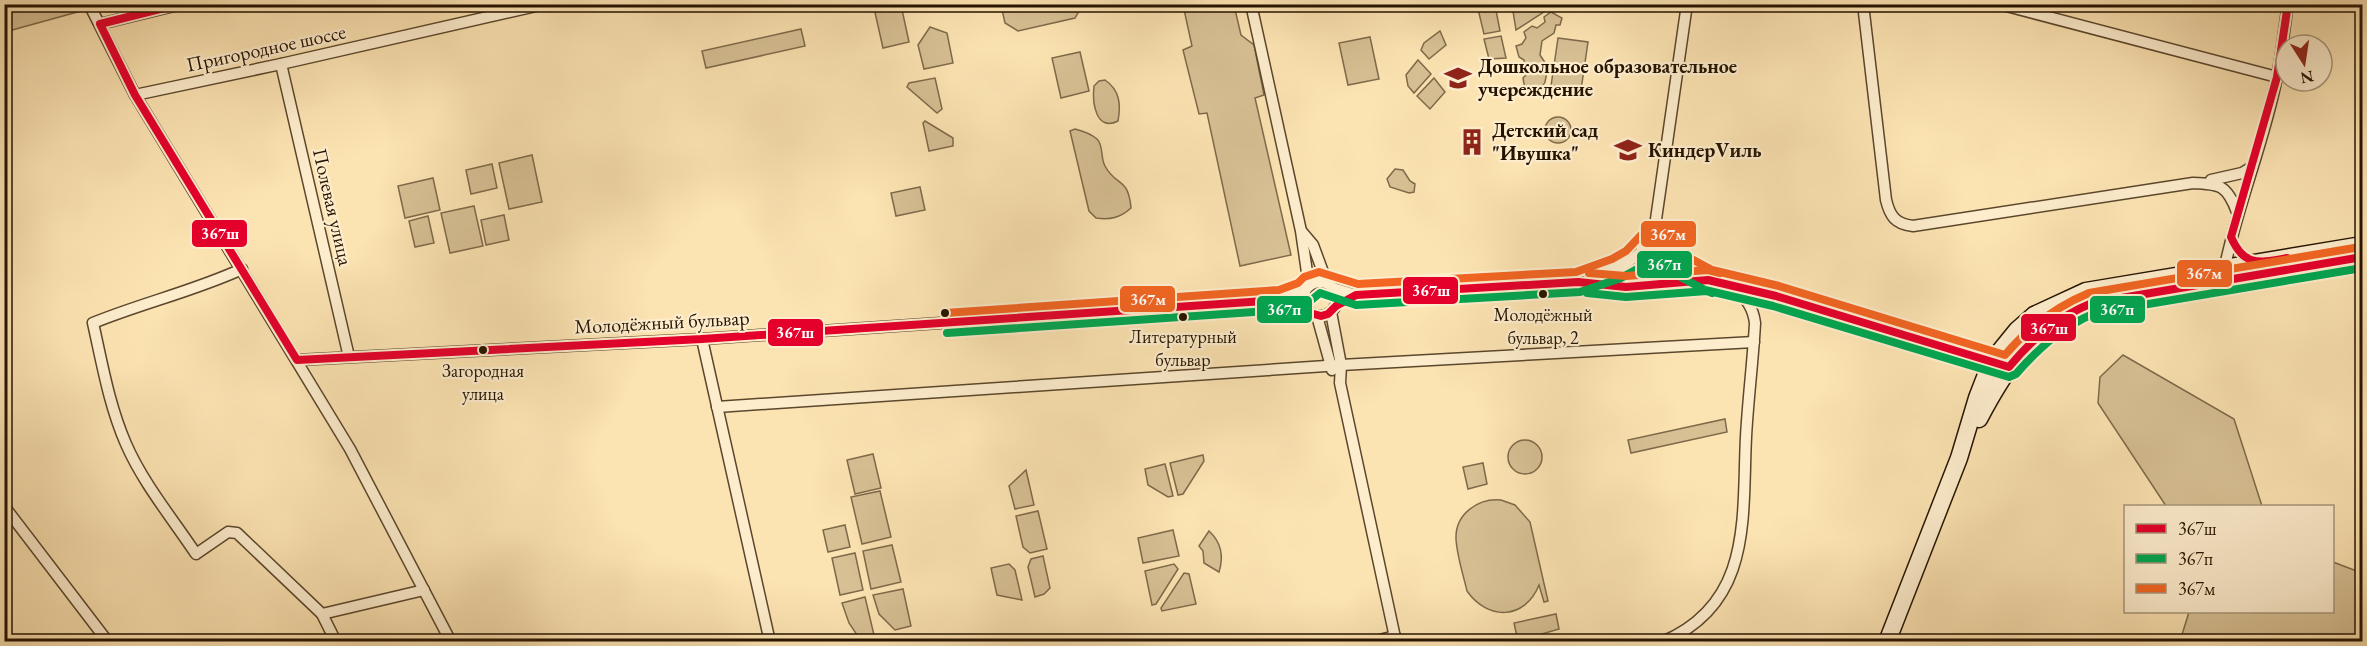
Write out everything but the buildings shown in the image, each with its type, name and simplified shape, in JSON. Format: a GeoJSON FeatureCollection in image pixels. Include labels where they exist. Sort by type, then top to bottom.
{"type":"FeatureCollection","features":[{"type":"Feature","properties":{"kind":"main road"},"geometry":{"type":"LineString","coordinates":[[1959,458],[2009,367],[2040,332],[2069,312],[2092,303],[2223,274],[2258,263],[2362,245]]}},
{"type":"Feature","properties":{"kind":"main road"},"geometry":{"type":"LineString","coordinates":[[1887,642],[1959,458],[1991,362],[2017,330],[2034,315],[2086,291],[2136,282],[2362,257]]}},
{"type":"Feature","properties":{"kind":"street"},"geometry":{"type":"LineString","coordinates":[[89,4],[135,94],[350,449],[451,642]]}},
{"type":"Feature","properties":{"kind":"street"},"geometry":{"type":"LineString","coordinates":[[100,24],[182,4]]}},
{"type":"Feature","properties":{"kind":"street","name":"Пригородное шоссе"},"geometry":{"type":"LineString","coordinates":[[135,94],[281,64],[545,4]]}},
{"type":"Feature","properties":{"kind":"street"},"geometry":{"type":"LineString","coordinates":[[1251,4],[1301,231],[1307,289],[1305,307],[1317,316],[1325,315],[1356,295]]}},
{"type":"Feature","properties":{"kind":"street"},"geometry":{"type":"LineString","coordinates":[[1653,240],[1687,4]]}},
{"type":"Feature","properties":{"kind":"street"},"geometry":{"type":"LineString","coordinates":[[1863,4],[1886,200],[1889,213],[1902,225],[1912,226],[2193,183],[2234,176],[2252,167]]}},
{"type":"Feature","properties":{"kind":"street"},"geometry":{"type":"LineString","coordinates":[[1999,4],[2274,76]]}},
{"type":"Feature","properties":{"kind":"street"},"geometry":{"type":"LineString","coordinates":[[2284,33],[2288,4]]}},
{"type":"Feature","properties":{"kind":"street","name":"Полевая улица"},"geometry":{"type":"LineString","coordinates":[[281,64],[349,357]]}},
{"type":"Feature","properties":{"kind":"street"},"geometry":{"type":"LineString","coordinates":[[2223,274],[2237,212],[2274,88]]}},
{"type":"Feature","properties":{"kind":"street"},"geometry":{"type":"LineString","coordinates":[[2193,183],[2221,186],[2228,192],[2237,212]]}},
{"type":"Feature","properties":{"kind":"street"},"geometry":{"type":"LineString","coordinates":[[1301,231],[1313,245],[1337,298],[1334,309],[1335,366]]}},
{"type":"Feature","properties":{"kind":"street"},"geometry":{"type":"LineString","coordinates":[[2231,237],[2245,260],[2258,263]]}},
{"type":"Feature","properties":{"kind":"street"},"geometry":{"type":"LineString","coordinates":[[1578,282],[1616,269],[1632,260],[1640,253],[1644,244],[1653,240],[1665,244],[1668,253],[1680,266],[1708,280]]}},
{"type":"Feature","properties":{"kind":"street"},"geometry":{"type":"LineString","coordinates":[[1640,253],[1641,259],[1651,267]]}},
{"type":"Feature","properties":{"kind":"street"},"geometry":{"type":"LineString","coordinates":[[1651,267],[1663,264],[1668,253]]}},
{"type":"Feature","properties":{"kind":"street"},"geometry":{"type":"LineString","coordinates":[[1307,289],[1320,282],[1356,295],[1612,280],[1641,267],[1651,267],[1776,296],[2009,367]]}},
{"type":"Feature","properties":{"kind":"street"},"geometry":{"type":"LineString","coordinates":[[242,269],[189,291],[130,308],[93,323],[112,408],[126,444],[141,472],[196,554],[228,532],[237,533],[322,615],[336,642]]}},
{"type":"Feature","properties":{"kind":"street"},"geometry":{"type":"LineString","coordinates":[[1662,642],[1688,628],[1708,612],[1730,579],[1742,539],[1754,312],[1735,287]]}},
{"type":"Feature","properties":{"kind":"street","name":"Молодёжный бульвар"},"geometry":{"type":"LineString","coordinates":[[297,360],[702,339],[1281,300],[1307,289]]}},
{"type":"Feature","properties":{"kind":"street","name":"Молодёжный бульвар"},"geometry":{"type":"LineString","coordinates":[[1281,300],[1305,307]]}},
{"type":"Feature","properties":{"kind":"street"},"geometry":{"type":"LineString","coordinates":[[1317,316],[1340,383],[1396,639],[1372,642]]}},
{"type":"Feature","properties":{"kind":"street"},"geometry":{"type":"LineString","coordinates":[[702,339],[770,642]]}},
{"type":"Feature","properties":{"kind":"street"},"geometry":{"type":"LineString","coordinates":[[717,407],[1335,366],[1754,342]]}},
{"type":"Feature","properties":{"kind":"street"},"geometry":{"type":"LineString","coordinates":[[4,506],[108,642]]}},
{"type":"Feature","properties":{"kind":"street"},"geometry":{"type":"LineString","coordinates":[[322,615],[424,590]]}},
{"type":"Feature","properties":{"kind":"shaded area"},"geometry":{"type":"Polygon","coordinates":[[[5,4],[77,5],[81,11],[5,32],[5,4]]]}},
{"type":"Feature","properties":{"kind":"shaded area"},"geometry":{"type":"Polygon","coordinates":[[[888,4],[901,5],[909,42],[883,48],[874,8],[888,4]]]}},
{"type":"Feature","properties":{"kind":"shaded area"},"geometry":{"type":"Polygon","coordinates":[[[1083,4],[1075,18],[1018,31],[1005,23],[1001,5],[1083,4]]]}},
{"type":"Feature","properties":{"kind":"shaded area"},"geometry":{"type":"Polygon","coordinates":[[[1183,5],[1234,5],[1241,35],[1254,45],[1264,95],[1255,98],[1291,255],[1240,266],[1207,113],[1199,114],[1183,50],[1192,46],[1183,5]]]}},
{"type":"Feature","properties":{"kind":"shaded area"},"geometry":{"type":"Polygon","coordinates":[[[1477,5],[1495,5],[1500,31],[1484,34],[1477,5]]]}},
{"type":"Feature","properties":{"kind":"shaded area"},"geometry":{"type":"Polygon","coordinates":[[[1512,5],[1545,5],[1547,10],[1516,30],[1512,5]]]}},
{"type":"Feature","properties":{"kind":"shaded area"},"geometry":{"type":"Polygon","coordinates":[[[1551,12],[1562,18],[1560,25],[1556,25],[1554,33],[1542,41],[1540,55],[1548,67],[1545,82],[1537,96],[1525,90],[1524,60],[1519,57],[1516,46],[1522,44],[1526,38],[1524,32],[1532,26],[1537,28],[1545,22],[1544,17],[1551,12]]]}},
{"type":"Feature","properties":{"kind":"shaded area"},"geometry":{"type":"Polygon","coordinates":[[[930,27],[947,33],[953,63],[924,69],[918,45],[930,27]]]}},
{"type":"Feature","properties":{"kind":"shaded area"},"geometry":{"type":"Polygon","coordinates":[[[801,29],[805,46],[706,68],[702,51],[801,29]]]}},
{"type":"Feature","properties":{"kind":"shaded area"},"geometry":{"type":"Polygon","coordinates":[[[1440,31],[1446,45],[1429,59],[1421,50],[1424,43],[1440,31]]]}},
{"type":"Feature","properties":{"kind":"shaded area"},"geometry":{"type":"Polygon","coordinates":[[[1501,36],[1506,58],[1489,59],[1484,39],[1501,36]]]}},
{"type":"Feature","properties":{"kind":"shaded area"},"geometry":{"type":"Polygon","coordinates":[[[1370,37],[1379,79],[1348,85],[1339,43],[1370,37]]]}},
{"type":"Feature","properties":{"kind":"shaded area"},"geometry":{"type":"Polygon","coordinates":[[[1558,38],[1588,42],[1581,90],[1551,86],[1558,38]]]}},
{"type":"Feature","properties":{"kind":"shaded area"},"geometry":{"type":"Polygon","coordinates":[[[1080,52],[1089,91],[1061,98],[1052,58],[1080,52]]]}},
{"type":"Feature","properties":{"kind":"shaded area"},"geometry":{"type":"Polygon","coordinates":[[[1418,60],[1431,74],[1414,93],[1408,86],[1406,75],[1418,60]]]}},
{"type":"Feature","properties":{"kind":"shaded area"},"geometry":{"type":"Polygon","coordinates":[[[935,78],[942,109],[937,113],[907,87],[909,83],[935,78]]]}},
{"type":"Feature","properties":{"kind":"shaded area"},"geometry":{"type":"Polygon","coordinates":[[[1434,78],[1445,92],[1430,109],[1417,96],[1434,78]]]}},
{"type":"Feature","properties":{"kind":"shaded area"},"geometry":{"type":"Polygon","coordinates":[[[1105,80],[1114,88],[1119,104],[1118,121],[1111,123],[1105,123],[1100,119],[1094,100],[1094,86],[1099,81],[1105,80]]]}},
{"type":"Feature","properties":{"kind":"shaded area"},"geometry":{"type":"Polygon","coordinates":[[[1558,117],[1567,121],[1571,130],[1567,139],[1558,143],[1549,139],[1545,130],[1549,121],[1558,117]]]}},
{"type":"Feature","properties":{"kind":"shaded area"},"geometry":{"type":"Polygon","coordinates":[[[925,121],[953,138],[953,146],[929,151],[923,123],[925,121]]]}},
{"type":"Feature","properties":{"kind":"shaded area"},"geometry":{"type":"Polygon","coordinates":[[[1075,129],[1097,139],[1109,173],[1127,191],[1131,208],[1123,214],[1115,218],[1101,219],[1096,218],[1089,211],[1070,131],[1075,129]]]}},
{"type":"Feature","properties":{"kind":"shaded area"},"geometry":{"type":"Polygon","coordinates":[[[532,155],[542,202],[509,209],[499,163],[532,155]]]}},
{"type":"Feature","properties":{"kind":"shaded area"},"geometry":{"type":"Polygon","coordinates":[[[492,164],[497,188],[471,194],[466,170],[492,164]]]}},
{"type":"Feature","properties":{"kind":"shaded area"},"geometry":{"type":"Polygon","coordinates":[[[1395,169],[1403,170],[1410,181],[1415,184],[1414,192],[1409,193],[1390,187],[1387,179],[1395,169]]]}},
{"type":"Feature","properties":{"kind":"shaded area"},"geometry":{"type":"Polygon","coordinates":[[[433,178],[440,210],[405,218],[398,186],[433,178]]]}},
{"type":"Feature","properties":{"kind":"shaded area"},"geometry":{"type":"Polygon","coordinates":[[[920,187],[925,210],[896,216],[891,193],[920,187]]]}},
{"type":"Feature","properties":{"kind":"shaded area"},"geometry":{"type":"Polygon","coordinates":[[[474,206],[483,246],[450,253],[441,213],[474,206]]]}},
{"type":"Feature","properties":{"kind":"shaded area"},"geometry":{"type":"Polygon","coordinates":[[[504,215],[509,240],[486,245],[481,220],[504,215]]]}},
{"type":"Feature","properties":{"kind":"shaded area"},"geometry":{"type":"Polygon","coordinates":[[[428,216],[434,243],[415,247],[409,221],[428,216]]]}},
{"type":"Feature","properties":{"kind":"shaded area"},"geometry":{"type":"Polygon","coordinates":[[[2123,355],[2234,419],[2262,505],[2165,505],[2098,403],[2100,377],[2123,355]]]}},
{"type":"Feature","properties":{"kind":"shaded area"},"geometry":{"type":"Polygon","coordinates":[[[1725,419],[1727,432],[1631,453],[1628,440],[1725,419]]]}},
{"type":"Feature","properties":{"kind":"shaded area"},"geometry":{"type":"Polygon","coordinates":[[[1525,440],[1537,445],[1542,457],[1537,469],[1525,474],[1513,469],[1508,457],[1513,445],[1525,440]]]}},
{"type":"Feature","properties":{"kind":"shaded area"},"geometry":{"type":"Polygon","coordinates":[[[873,454],[881,488],[855,494],[847,460],[873,454]]]}},
{"type":"Feature","properties":{"kind":"shaded area"},"geometry":{"type":"Polygon","coordinates":[[[1203,455],[1204,461],[1183,494],[1178,495],[1170,463],[1203,455]]]}},
{"type":"Feature","properties":{"kind":"shaded area"},"geometry":{"type":"Polygon","coordinates":[[[1483,463],[1487,484],[1468,489],[1463,467],[1483,463]]]}},
{"type":"Feature","properties":{"kind":"shaded area"},"geometry":{"type":"Polygon","coordinates":[[[1165,464],[1173,496],[1168,497],[1148,485],[1145,469],[1165,464]]]}},
{"type":"Feature","properties":{"kind":"shaded area"},"geometry":{"type":"Polygon","coordinates":[[[1026,470],[1034,505],[1015,509],[1009,486],[1026,470]]]}},
{"type":"Feature","properties":{"kind":"shaded area"},"geometry":{"type":"Polygon","coordinates":[[[880,491],[891,537],[862,544],[851,497],[880,491]]]}},
{"type":"Feature","properties":{"kind":"shaded area"},"geometry":{"type":"Polygon","coordinates":[[[1501,500],[1515,505],[1530,522],[1548,601],[1544,602],[1539,585],[1533,597],[1525,605],[1516,610],[1495,612],[1485,608],[1467,591],[1456,539],[1459,522],[1470,509],[1484,502],[1501,500]]]}},
{"type":"Feature","properties":{"kind":"shaded area"},"geometry":{"type":"Polygon","coordinates":[[[1038,511],[1047,549],[1030,553],[1023,547],[1016,516],[1038,511]]]}},
{"type":"Feature","properties":{"kind":"shaded area"},"geometry":{"type":"Polygon","coordinates":[[[845,525],[850,547],[828,552],[823,530],[845,525]]]}},
{"type":"Feature","properties":{"kind":"shaded area"},"geometry":{"type":"Polygon","coordinates":[[[1173,530],[1179,556],[1143,563],[1138,538],[1173,530]]]}},
{"type":"Feature","properties":{"kind":"shaded area"},"geometry":{"type":"Polygon","coordinates":[[[1209,531],[1220,550],[1219,572],[1204,563],[1203,551],[1199,546],[1209,531]]]}},
{"type":"Feature","properties":{"kind":"shaded area"},"geometry":{"type":"Polygon","coordinates":[[[892,545],[901,582],[871,589],[863,551],[892,545]]]}},
{"type":"Feature","properties":{"kind":"shaded area"},"geometry":{"type":"Polygon","coordinates":[[[855,553],[863,590],[840,595],[832,558],[855,553]]]}},
{"type":"Feature","properties":{"kind":"shaded area"},"geometry":{"type":"Polygon","coordinates":[[[1043,556],[1050,588],[1044,594],[1035,597],[1028,567],[1031,559],[1043,556]]]}},
{"type":"Feature","properties":{"kind":"shaded area"},"geometry":{"type":"Polygon","coordinates":[[[2334,562],[2362,573],[2362,641],[2180,641],[2189,613],[2334,613],[2334,562]]]}},
{"type":"Feature","properties":{"kind":"shaded area"},"geometry":{"type":"Polygon","coordinates":[[[1009,564],[1015,570],[1022,600],[997,595],[991,568],[1009,564]]]}},
{"type":"Feature","properties":{"kind":"shaded area"},"geometry":{"type":"Polygon","coordinates":[[[1174,564],[1178,569],[1156,604],[1152,605],[1145,571],[1174,564]]]}},
{"type":"Feature","properties":{"kind":"shaded area"},"geometry":{"type":"Polygon","coordinates":[[[1184,573],[1189,574],[1196,604],[1162,611],[1161,608],[1184,573]]]}},
{"type":"Feature","properties":{"kind":"shaded area"},"geometry":{"type":"Polygon","coordinates":[[[903,589],[911,626],[895,630],[879,614],[873,595],[903,589]]]}},
{"type":"Feature","properties":{"kind":"shaded area"},"geometry":{"type":"Polygon","coordinates":[[[865,597],[874,635],[859,638],[849,623],[842,603],[865,597]]]}},
{"type":"Feature","properties":{"kind":"shaded area"},"geometry":{"type":"Polygon","coordinates":[[[1556,614],[1559,629],[1518,641],[1514,623],[1556,614]]]}},
{"type":"Feature","properties":{"kind":"transit line","name":"367ш"},"geometry":{"type":"LineString","coordinates":[[180,4],[100,24],[135,95],[297,360],[702,339],[1281,300],[1305,307],[1310,313],[1321,316],[1328,314],[1336,306],[1356,295],[1578,282],[1626,287],[1708,280],[1776,296],[2009,367],[2047,329],[2092,303],[2362,257]]}},
{"type":"Feature","properties":{"kind":"transit line","name":"367ш"},"geometry":{"type":"LineString","coordinates":[[2287,258],[2253,261],[2241,254],[2231,237],[2277,77],[2288,4]]}},
{"type":"Feature","properties":{"kind":"transit line","name":"367м"},"geometry":{"type":"LineString","coordinates":[[945,313],[1279,290],[1319,272],[1358,284],[1576,272],[1612,259],[1626,251],[1644,232],[1657,230],[1671,235],[1677,247],[1686,256],[1712,270],[1779,286],[2005,355],[2023,335],[2043,319],[2089,293],[2360,247]]}},
{"type":"Feature","properties":{"kind":"transit line","name":"367п"},"geometry":{"type":"LineString","coordinates":[[947,333],[1282,310],[1309,302],[1320,293],[1356,305],[1580,292],[1621,278],[1639,268],[1655,251],[1660,260],[1673,273],[1705,290],[1773,306],[2009,377],[2016,374],[2033,355],[2062,332],[2095,313],[2362,268]]}},
{"type":"Feature","properties":{"kind":"transit line","name":"367м"},"geometry":{"type":"LineString","coordinates":[[1589,273],[1626,276],[1708,270],[1720,273]]}},
{"type":"Feature","properties":{"kind":"transit line","name":"367п"},"geometry":{"type":"LineString","coordinates":[[1587,293],[1626,297],[1707,291],[1712,293]]}},
{"type":"Feature","properties":{"kind":"place","name":"Дошкольное образовательное учереждение"},"geometry":{"type":"Point","coordinates":[1458,78]}},
{"type":"Feature","properties":{"kind":"place","name":"Детский сад \"Ивушка\""},"geometry":{"type":"Point","coordinates":[1472,142]}},
{"type":"Feature","properties":{"kind":"place","name":"КиндерVиль"},"geometry":{"type":"Point","coordinates":[1628,150]}},
{"type":"Feature","properties":{"kind":"place","name":"Молодёжный бульвар, 2"},"geometry":{"type":"Point","coordinates":[1543,294]}},
{"type":"Feature","properties":{"kind":"place","name":"Литературный бульвар"},"geometry":{"type":"Point","coordinates":[1183,317]}},
{"type":"Feature","properties":{"kind":"place","name":"Загородная улица"},"geometry":{"type":"Point","coordinates":[483,350]}}]}
